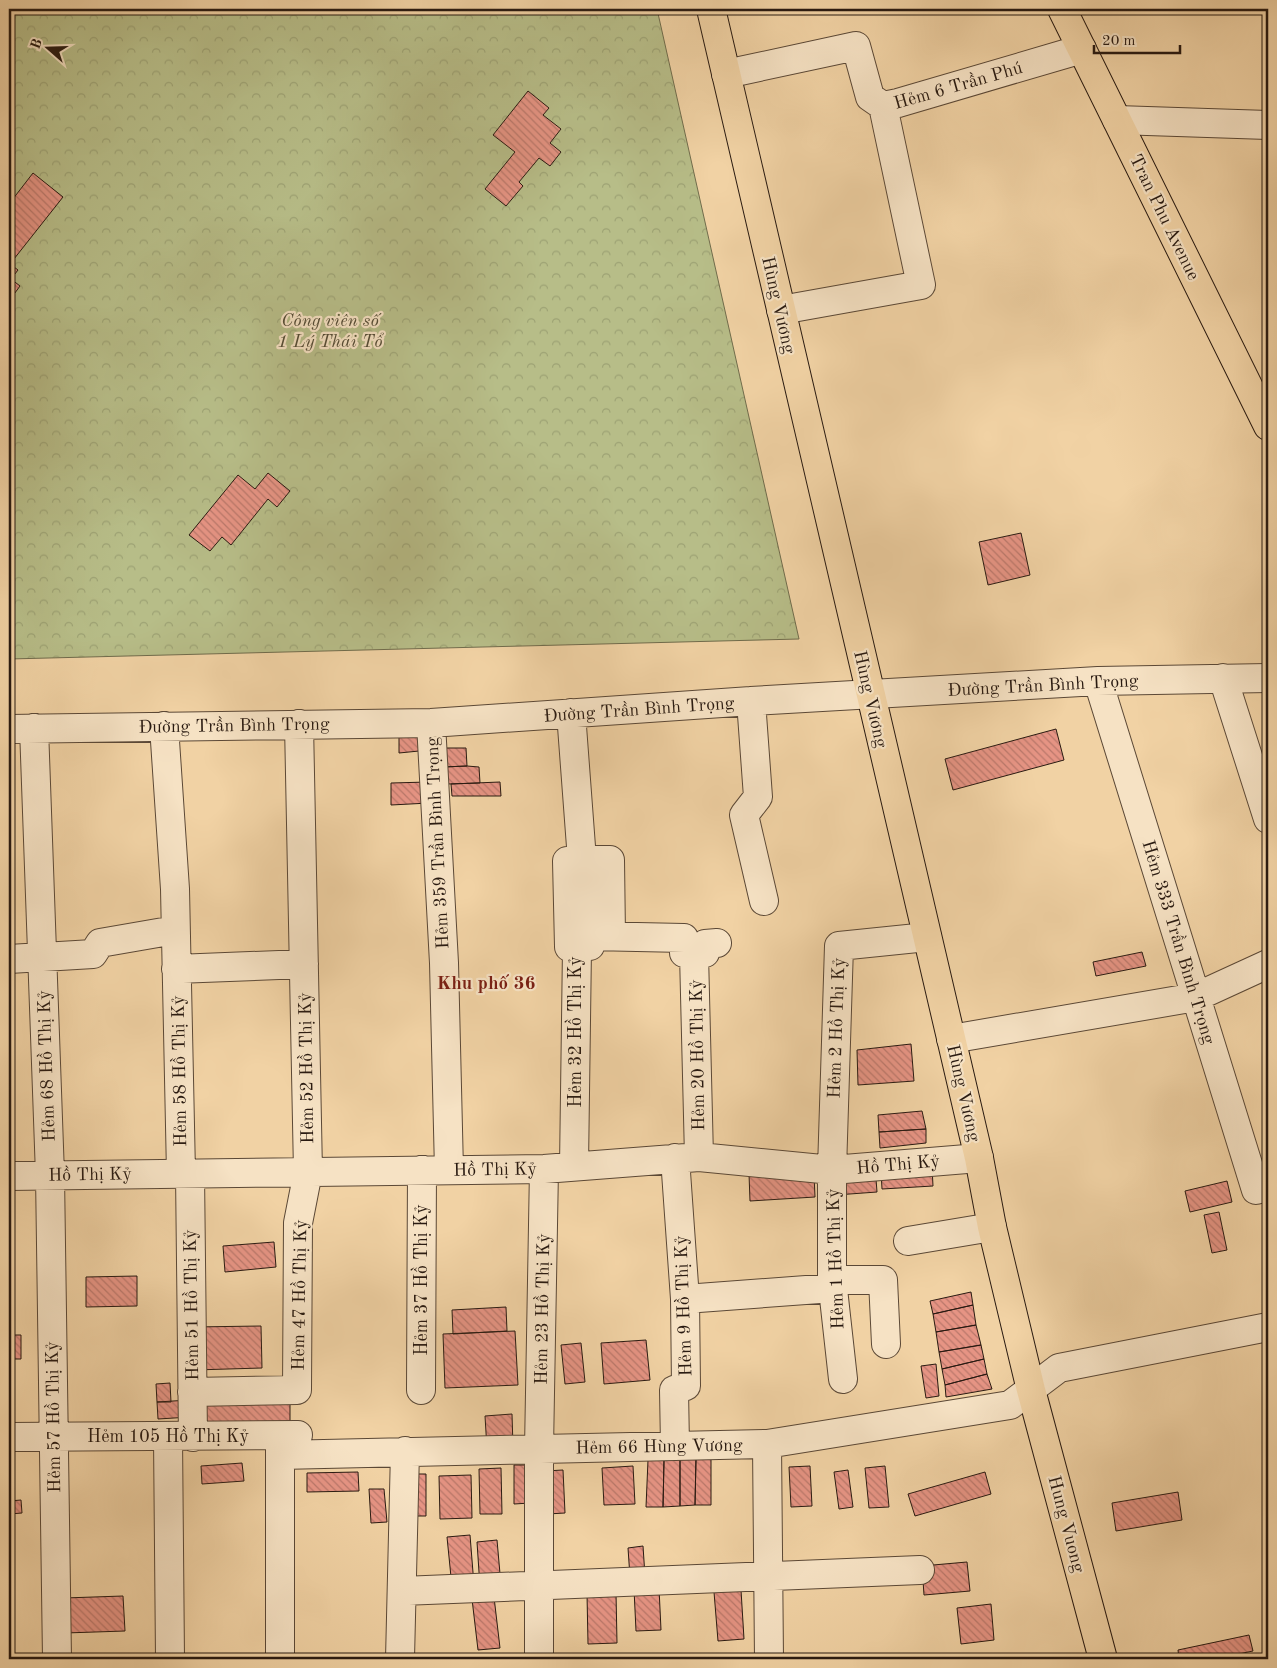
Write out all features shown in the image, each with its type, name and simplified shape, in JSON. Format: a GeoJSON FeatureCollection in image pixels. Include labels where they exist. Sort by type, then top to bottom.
{"type":"FeatureCollection","features":[{"type":"Feature","properties":{"kind":"main road","name":"Hùng Vương"},"geometry":{"type":"LineString","coordinates":[[711,9],[979,1158],[992,1227],[1031,1390]]}},
{"type":"Feature","properties":{"kind":"main road","name":"Tran Phu Avenue"},"geometry":{"type":"LineString","coordinates":[[1062,9],[1268,426]]}},
{"type":"Feature","properties":{"kind":"main road","name":"Hung Vuong"},"geometry":{"type":"LineString","coordinates":[[1031,1390],[1103,1659]]}},
{"type":"Feature","properties":{"kind":"street","name":"Hẻm 6 Trần Phú"},"geometry":{"type":"LineString","coordinates":[[726,74],[856,46],[870,97],[883,106],[1082,49]]}},
{"type":"Feature","properties":{"kind":"street"},"geometry":{"type":"LineString","coordinates":[[781,310],[921,284],[883,106]]}},
{"type":"Feature","properties":{"kind":"street"},"geometry":{"type":"LineString","coordinates":[[1117,120],[1268,125]]}},
{"type":"Feature","properties":{"kind":"street"},"geometry":{"type":"LineString","coordinates":[[1223,678],[1268,819]]}},
{"type":"Feature","properties":{"kind":"street","name":"Đường Trần Bình Trọng"},"geometry":{"type":"LineString","coordinates":[[21,728],[431,723],[751,701],[1098,681],[1268,678]]}},
{"type":"Feature","properties":{"kind":"street","name":"Hẻm 333 Trần Bình Trọng"},"geometry":{"type":"LineString","coordinates":[[1098,681],[1256,1190],[1268,1187]]}},
{"type":"Feature","properties":{"kind":"street"},"geometry":{"type":"LineString","coordinates":[[751,701],[758,797],[744,816],[764,901]]}},
{"type":"Feature","properties":{"kind":"street"},"geometry":{"type":"LineString","coordinates":[[571,713],[587,860],[610,860],[593,940]]}},
{"type":"Feature","properties":{"kind":"street","name":"Hẻm 359 Trần Bình Trọng"},"geometry":{"type":"LineString","coordinates":[[431,723],[444,963],[449,1170]]}},
{"type":"Feature","properties":{"kind":"street","name":"Hẻm 52 Hồ Thị Kỷ"},"geometry":{"type":"LineString","coordinates":[[299,724],[308,1172]]}},
{"type":"Feature","properties":{"kind":"street","name":"Hẻm 58 Hồ Thị Kỷ"},"geometry":{"type":"LineString","coordinates":[[164,726],[175,889],[176,969],[185,1173]]}},
{"type":"Feature","properties":{"kind":"street","name":"Hẻm 68 Hồ Thị Kỷ"},"geometry":{"type":"LineString","coordinates":[[21,728],[42,957],[50,1175]]}},
{"type":"Feature","properties":{"kind":"street","name":"Hẻm 32 Hồ Thị Kỷ"},"geometry":{"type":"LineString","coordinates":[[574,1166],[593,940],[569,947],[567,861],[587,860]]}},
{"type":"Feature","properties":{"kind":"street"},"geometry":{"type":"LineString","coordinates":[[9,959],[93,954],[100,943],[175,930]]}},
{"type":"Feature","properties":{"kind":"street","name":"Hẻm 2 Hồ Thị Kỷ"},"geometry":{"type":"LineString","coordinates":[[832,1170],[839,946],[927,937]]}},
{"type":"Feature","properties":{"kind":"street","name":"Hẻm 20 Hồ Thị Kỷ"},"geometry":{"type":"LineString","coordinates":[[593,940],[684,938],[684,954],[706,948],[687,1157]]}},
{"type":"Feature","properties":{"kind":"street"},"geometry":{"type":"LineString","coordinates":[[176,969],[304,964]]}},
{"type":"Feature","properties":{"kind":"street"},"geometry":{"type":"LineString","coordinates":[[951,1039],[1196,997],[1268,964]]}},
{"type":"Feature","properties":{"kind":"street","name":"Hồ Thị Kỷ"},"geometry":{"type":"LineString","coordinates":[[9,1176],[544,1169],[687,1157],[832,1170],[979,1158]]}},
{"type":"Feature","properties":{"kind":"street","name":"Hẻm 9 Hồ Thị Kỷ"},"geometry":{"type":"LineString","coordinates":[[675,1446],[674,1390],[686,1386],[687,1157]]}},
{"type":"Feature","properties":{"kind":"street","name":"Hẻm 23 Hồ Thị Kỷ"},"geometry":{"type":"LineString","coordinates":[[538,1659],[539,1449],[544,1169]]}},
{"type":"Feature","properties":{"kind":"street","name":"Hẻm 37 Hồ Thị Kỷ"},"geometry":{"type":"LineString","coordinates":[[421,1390],[422,1170]]}},
{"type":"Feature","properties":{"kind":"street","name":"Hẻm 1 Hồ Thị Kỷ"},"geometry":{"type":"LineString","coordinates":[[832,1170],[832,1284],[843,1379]]}},
{"type":"Feature","properties":{"kind":"street","name":"Hẻm 47 Hồ Thị Kỷ"},"geometry":{"type":"LineString","coordinates":[[192,1392],[297,1390],[298,1222],[308,1172]]}},
{"type":"Feature","properties":{"kind":"street","name":"Hẻm 51 Hồ Thị Kỷ"},"geometry":{"type":"LineString","coordinates":[[170,1659],[180,1437],[192,1392],[185,1173]]}},
{"type":"Feature","properties":{"kind":"street","name":"Hẻm 57 Hồ Thị Kỷ"},"geometry":{"type":"LineString","coordinates":[[50,1175],[56,1659]]}},
{"type":"Feature","properties":{"kind":"street"},"geometry":{"type":"LineString","coordinates":[[908,1241],[992,1227]]}},
{"type":"Feature","properties":{"kind":"street"},"geometry":{"type":"LineString","coordinates":[[685,1298],[883,1280],[886,1344]]}},
{"type":"Feature","properties":{"kind":"street","name":"Hẻm 66 Hùng Vương"},"geometry":{"type":"LineString","coordinates":[[286,1442],[405,1451],[767,1444],[1010,1405],[1060,1368],[1268,1327]]}},
{"type":"Feature","properties":{"kind":"street","name":"Hẻm 105 Hồ Thị Kỷ"},"geometry":{"type":"LineString","coordinates":[[9,1437],[180,1437],[286,1442]]}},
{"type":"Feature","properties":{"kind":"street"},"geometry":{"type":"LineString","coordinates":[[280,1659],[286,1442]]}},
{"type":"Feature","properties":{"kind":"street"},"geometry":{"type":"LineString","coordinates":[[767,1444],[769,1659]]}},
{"type":"Feature","properties":{"kind":"street"},"geometry":{"type":"LineString","coordinates":[[400,1659],[405,1451]]}},
{"type":"Feature","properties":{"kind":"street"},"geometry":{"type":"LineString","coordinates":[[402,1591],[920,1570]]}},
{"type":"Feature","properties":{"kind":"green space","name":"Công viên số 1 Lý Thái Tổ"},"geometry":{"type":"Polygon","coordinates":[[[9,9],[657,9],[799,639],[9,659],[9,9]]]}},
{"type":"Feature","properties":{"kind":"building"},"geometry":{"type":"Polygon","coordinates":[[[528,91],[549,108],[543,115],[561,129],[550,143],[561,152],[550,166],[539,158],[519,182],[523,186],[506,206],[485,189],[515,152],[493,135],[528,91]]]}},
{"type":"Feature","properties":{"kind":"building"},"geometry":{"type":"Polygon","coordinates":[[[33,173],[63,197],[10,264],[18,270],[11,279],[20,286],[9,301],[9,204],[33,173]]]}},
{"type":"Feature","properties":{"kind":"building"},"geometry":{"type":"Polygon","coordinates":[[[268,473],[290,491],[277,507],[268,499],[231,545],[222,537],[210,551],[189,535],[238,475],[255,489],[268,473]]]}},
{"type":"Feature","properties":{"kind":"building"},"geometry":{"type":"Polygon","coordinates":[[[1021,533],[1030,575],[988,585],[979,542],[1021,533]]]}},
{"type":"Feature","properties":{"kind":"building"},"geometry":{"type":"Polygon","coordinates":[[[419,726],[419,751],[399,753],[399,728],[419,726]]]}},
{"type":"Feature","properties":{"kind":"building"},"geometry":{"type":"Polygon","coordinates":[[[1056,729],[1064,760],[953,790],[945,759],[1056,729]]]}},
{"type":"Feature","properties":{"kind":"building"},"geometry":{"type":"Polygon","coordinates":[[[443,748],[466,748],[467,766],[443,767],[443,748]]]}},
{"type":"Feature","properties":{"kind":"building"},"geometry":{"type":"Polygon","coordinates":[[[443,767],[479,767],[480,783],[447,784],[443,767]]]}},
{"type":"Feature","properties":{"kind":"building"},"geometry":{"type":"Polygon","coordinates":[[[428,782],[429,803],[391,805],[391,783],[428,782]]]}},
{"type":"Feature","properties":{"kind":"building"},"geometry":{"type":"Polygon","coordinates":[[[500,782],[501,796],[452,796],[451,784],[500,782]]]}},
{"type":"Feature","properties":{"kind":"building"},"geometry":{"type":"Polygon","coordinates":[[[1142,952],[1146,966],[1096,976],[1093,962],[1142,952]]]}},
{"type":"Feature","properties":{"kind":"building"},"geometry":{"type":"Polygon","coordinates":[[[911,1044],[914,1081],[858,1085],[857,1050],[911,1044]]]}},
{"type":"Feature","properties":{"kind":"building"},"geometry":{"type":"Polygon","coordinates":[[[922,1111],[926,1129],[879,1132],[878,1115],[922,1111]]]}},
{"type":"Feature","properties":{"kind":"building"},"geometry":{"type":"Polygon","coordinates":[[[926,1129],[926,1143],[880,1148],[879,1132],[926,1129]]]}},
{"type":"Feature","properties":{"kind":"building"},"geometry":{"type":"Polygon","coordinates":[[[932,1167],[933,1186],[882,1189],[881,1171],[932,1167]]]}},
{"type":"Feature","properties":{"kind":"building"},"geometry":{"type":"Polygon","coordinates":[[[749,1174],[814,1175],[815,1197],[750,1201],[749,1174]]]}},
{"type":"Feature","properties":{"kind":"building"},"geometry":{"type":"Polygon","coordinates":[[[876,1179],[877,1192],[836,1195],[836,1180],[876,1179]]]}},
{"type":"Feature","properties":{"kind":"building"},"geometry":{"type":"Polygon","coordinates":[[[1227,1181],[1232,1202],[1190,1212],[1185,1191],[1227,1181]]]}},
{"type":"Feature","properties":{"kind":"building"},"geometry":{"type":"Polygon","coordinates":[[[1219,1212],[1227,1250],[1212,1253],[1204,1215],[1219,1212]]]}},
{"type":"Feature","properties":{"kind":"building"},"geometry":{"type":"Polygon","coordinates":[[[274,1242],[276,1267],[225,1272],[223,1246],[274,1242]]]}},
{"type":"Feature","properties":{"kind":"building"},"geometry":{"type":"Polygon","coordinates":[[[137,1276],[137,1306],[86,1307],[86,1277],[137,1276]]]}},
{"type":"Feature","properties":{"kind":"building"},"geometry":{"type":"Polygon","coordinates":[[[971,1292],[973,1305],[933,1314],[930,1301],[971,1292]]]}},
{"type":"Feature","properties":{"kind":"building"},"geometry":{"type":"Polygon","coordinates":[[[973,1305],[976,1325],[936,1332],[933,1314],[973,1305]]]}},
{"type":"Feature","properties":{"kind":"building"},"geometry":{"type":"Polygon","coordinates":[[[506,1307],[507,1331],[453,1334],[452,1310],[506,1307]]]}},
{"type":"Feature","properties":{"kind":"building"},"geometry":{"type":"Polygon","coordinates":[[[976,1325],[981,1345],[939,1352],[936,1332],[976,1325]]]}},
{"type":"Feature","properties":{"kind":"building"},"geometry":{"type":"Polygon","coordinates":[[[261,1326],[262,1368],[194,1370],[193,1327],[261,1326]]]}},
{"type":"Feature","properties":{"kind":"building"},"geometry":{"type":"Polygon","coordinates":[[[515,1331],[518,1385],[445,1388],[443,1334],[515,1331]]]}},
{"type":"Feature","properties":{"kind":"building"},"geometry":{"type":"Polygon","coordinates":[[[9,1335],[21,1335],[21,1359],[9,1359],[9,1335]]]}},
{"type":"Feature","properties":{"kind":"building"},"geometry":{"type":"Polygon","coordinates":[[[646,1340],[650,1380],[604,1384],[601,1343],[646,1340]]]}},
{"type":"Feature","properties":{"kind":"building"},"geometry":{"type":"Polygon","coordinates":[[[581,1343],[585,1382],[565,1384],[561,1345],[581,1343]]]}},
{"type":"Feature","properties":{"kind":"building"},"geometry":{"type":"Polygon","coordinates":[[[981,1345],[984,1359],[942,1369],[939,1352],[981,1345]]]}},
{"type":"Feature","properties":{"kind":"building"},"geometry":{"type":"Polygon","coordinates":[[[984,1359],[987,1374],[945,1385],[942,1369],[984,1359]]]}},
{"type":"Feature","properties":{"kind":"building"},"geometry":{"type":"Polygon","coordinates":[[[936,1364],[939,1396],[926,1398],[921,1366],[936,1364]]]}},
{"type":"Feature","properties":{"kind":"building"},"geometry":{"type":"Polygon","coordinates":[[[987,1374],[992,1389],[946,1397],[945,1385],[987,1374]]]}},
{"type":"Feature","properties":{"kind":"building"},"geometry":{"type":"Polygon","coordinates":[[[170,1383],[171,1402],[157,1402],[156,1384],[170,1383]]]}},
{"type":"Feature","properties":{"kind":"building"},"geometry":{"type":"Polygon","coordinates":[[[203,1393],[290,1393],[290,1433],[204,1433],[203,1393]]]}},
{"type":"Feature","properties":{"kind":"building"},"geometry":{"type":"Polygon","coordinates":[[[189,1400],[190,1417],[158,1419],[157,1402],[189,1400]]]}},
{"type":"Feature","properties":{"kind":"building"},"geometry":{"type":"Polygon","coordinates":[[[512,1414],[513,1447],[487,1449],[485,1416],[512,1414]]]}},
{"type":"Feature","properties":{"kind":"building"},"geometry":{"type":"Polygon","coordinates":[[[680,1458],[680,1506],[663,1507],[664,1460],[680,1458]]]}},
{"type":"Feature","properties":{"kind":"building"},"geometry":{"type":"Polygon","coordinates":[[[680,1458],[696,1458],[695,1505],[680,1506],[680,1458]]]}},
{"type":"Feature","properties":{"kind":"building"},"geometry":{"type":"Polygon","coordinates":[[[696,1458],[711,1458],[711,1505],[695,1505],[696,1458]]]}},
{"type":"Feature","properties":{"kind":"building"},"geometry":{"type":"Polygon","coordinates":[[[648,1460],[664,1460],[663,1507],[646,1507],[648,1460]]]}},
{"type":"Feature","properties":{"kind":"building"},"geometry":{"type":"Polygon","coordinates":[[[242,1463],[244,1481],[202,1484],[201,1466],[242,1463]]]}},
{"type":"Feature","properties":{"kind":"building"},"geometry":{"type":"Polygon","coordinates":[[[514,1465],[529,1465],[530,1503],[514,1504],[514,1465]]]}},
{"type":"Feature","properties":{"kind":"building"},"geometry":{"type":"Polygon","coordinates":[[[633,1466],[635,1504],[604,1505],[602,1468],[633,1466]]]}},
{"type":"Feature","properties":{"kind":"building"},"geometry":{"type":"Polygon","coordinates":[[[810,1466],[812,1506],[791,1507],[789,1467],[810,1466]]]}},
{"type":"Feature","properties":{"kind":"building"},"geometry":{"type":"Polygon","coordinates":[[[885,1466],[889,1507],[869,1508],[865,1468],[885,1466]]]}},
{"type":"Feature","properties":{"kind":"building"},"geometry":{"type":"Polygon","coordinates":[[[501,1468],[502,1514],[480,1514],[479,1469],[501,1468]]]}},
{"type":"Feature","properties":{"kind":"building"},"geometry":{"type":"Polygon","coordinates":[[[563,1470],[565,1513],[547,1514],[545,1471],[563,1470]]]}},
{"type":"Feature","properties":{"kind":"building"},"geometry":{"type":"Polygon","coordinates":[[[848,1470],[853,1507],[839,1509],[834,1472],[848,1470]]]}},
{"type":"Feature","properties":{"kind":"building"},"geometry":{"type":"Polygon","coordinates":[[[358,1472],[359,1491],[307,1492],[307,1473],[358,1472]]]}},
{"type":"Feature","properties":{"kind":"building"},"geometry":{"type":"Polygon","coordinates":[[[985,1472],[991,1494],[915,1516],[908,1494],[985,1472]]]}},
{"type":"Feature","properties":{"kind":"building"},"geometry":{"type":"Polygon","coordinates":[[[413,1474],[426,1474],[426,1516],[413,1516],[413,1474]]]}},
{"type":"Feature","properties":{"kind":"building"},"geometry":{"type":"Polygon","coordinates":[[[471,1475],[472,1518],[440,1519],[439,1476],[471,1475]]]}},
{"type":"Feature","properties":{"kind":"building"},"geometry":{"type":"Polygon","coordinates":[[[369,1489],[384,1489],[387,1522],[371,1523],[369,1489]]]}},
{"type":"Feature","properties":{"kind":"building"},"geometry":{"type":"Polygon","coordinates":[[[1178,1492],[1182,1520],[1116,1531],[1112,1503],[1178,1492]]]}},
{"type":"Feature","properties":{"kind":"building"},"geometry":{"type":"Polygon","coordinates":[[[21,1500],[22,1513],[9,1514],[9,1501],[21,1500]]]}},
{"type":"Feature","properties":{"kind":"building"},"geometry":{"type":"Polygon","coordinates":[[[470,1535],[474,1585],[452,1587],[447,1537],[470,1535]]]}},
{"type":"Feature","properties":{"kind":"building"},"geometry":{"type":"Polygon","coordinates":[[[497,1540],[501,1585],[480,1587],[477,1542],[497,1540]]]}},
{"type":"Feature","properties":{"kind":"building"},"geometry":{"type":"Polygon","coordinates":[[[643,1546],[645,1576],[630,1577],[628,1548],[643,1546]]]}},
{"type":"Feature","properties":{"kind":"building"},"geometry":{"type":"Polygon","coordinates":[[[967,1562],[970,1591],[924,1595],[922,1566],[967,1562]]]}},
{"type":"Feature","properties":{"kind":"building"},"geometry":{"type":"Polygon","coordinates":[[[1265,1577],[1268,1577],[1268,1614],[1266,1614],[1265,1577]]]}},
{"type":"Feature","properties":{"kind":"building"},"geometry":{"type":"Polygon","coordinates":[[[659,1588],[661,1630],[636,1631],[634,1589],[659,1588]]]}},
{"type":"Feature","properties":{"kind":"building"},"geometry":{"type":"Polygon","coordinates":[[[741,1590],[744,1639],[718,1641],[714,1592],[741,1590]]]}},
{"type":"Feature","properties":{"kind":"building"},"geometry":{"type":"Polygon","coordinates":[[[616,1593],[617,1643],[588,1644],[587,1594],[616,1593]]]}},
{"type":"Feature","properties":{"kind":"building"},"geometry":{"type":"Polygon","coordinates":[[[123,1596],[125,1631],[65,1633],[64,1598],[123,1596]]]}},
{"type":"Feature","properties":{"kind":"building"},"geometry":{"type":"Polygon","coordinates":[[[494,1597],[500,1648],[478,1650],[472,1599],[494,1597]]]}},
{"type":"Feature","properties":{"kind":"building"},"geometry":{"type":"Polygon","coordinates":[[[991,1604],[994,1640],[961,1644],[957,1608],[991,1604]]]}},
{"type":"Feature","properties":{"kind":"building"},"geometry":{"type":"Polygon","coordinates":[[[1249,1635],[1253,1651],[1214,1659],[1179,1659],[1178,1650],[1249,1635]]]}},
{"type":"Feature","properties":{"kind":"district","name":"Khu phố 36"},"geometry":{"type":"Point","coordinates":[486,982]}}]}
